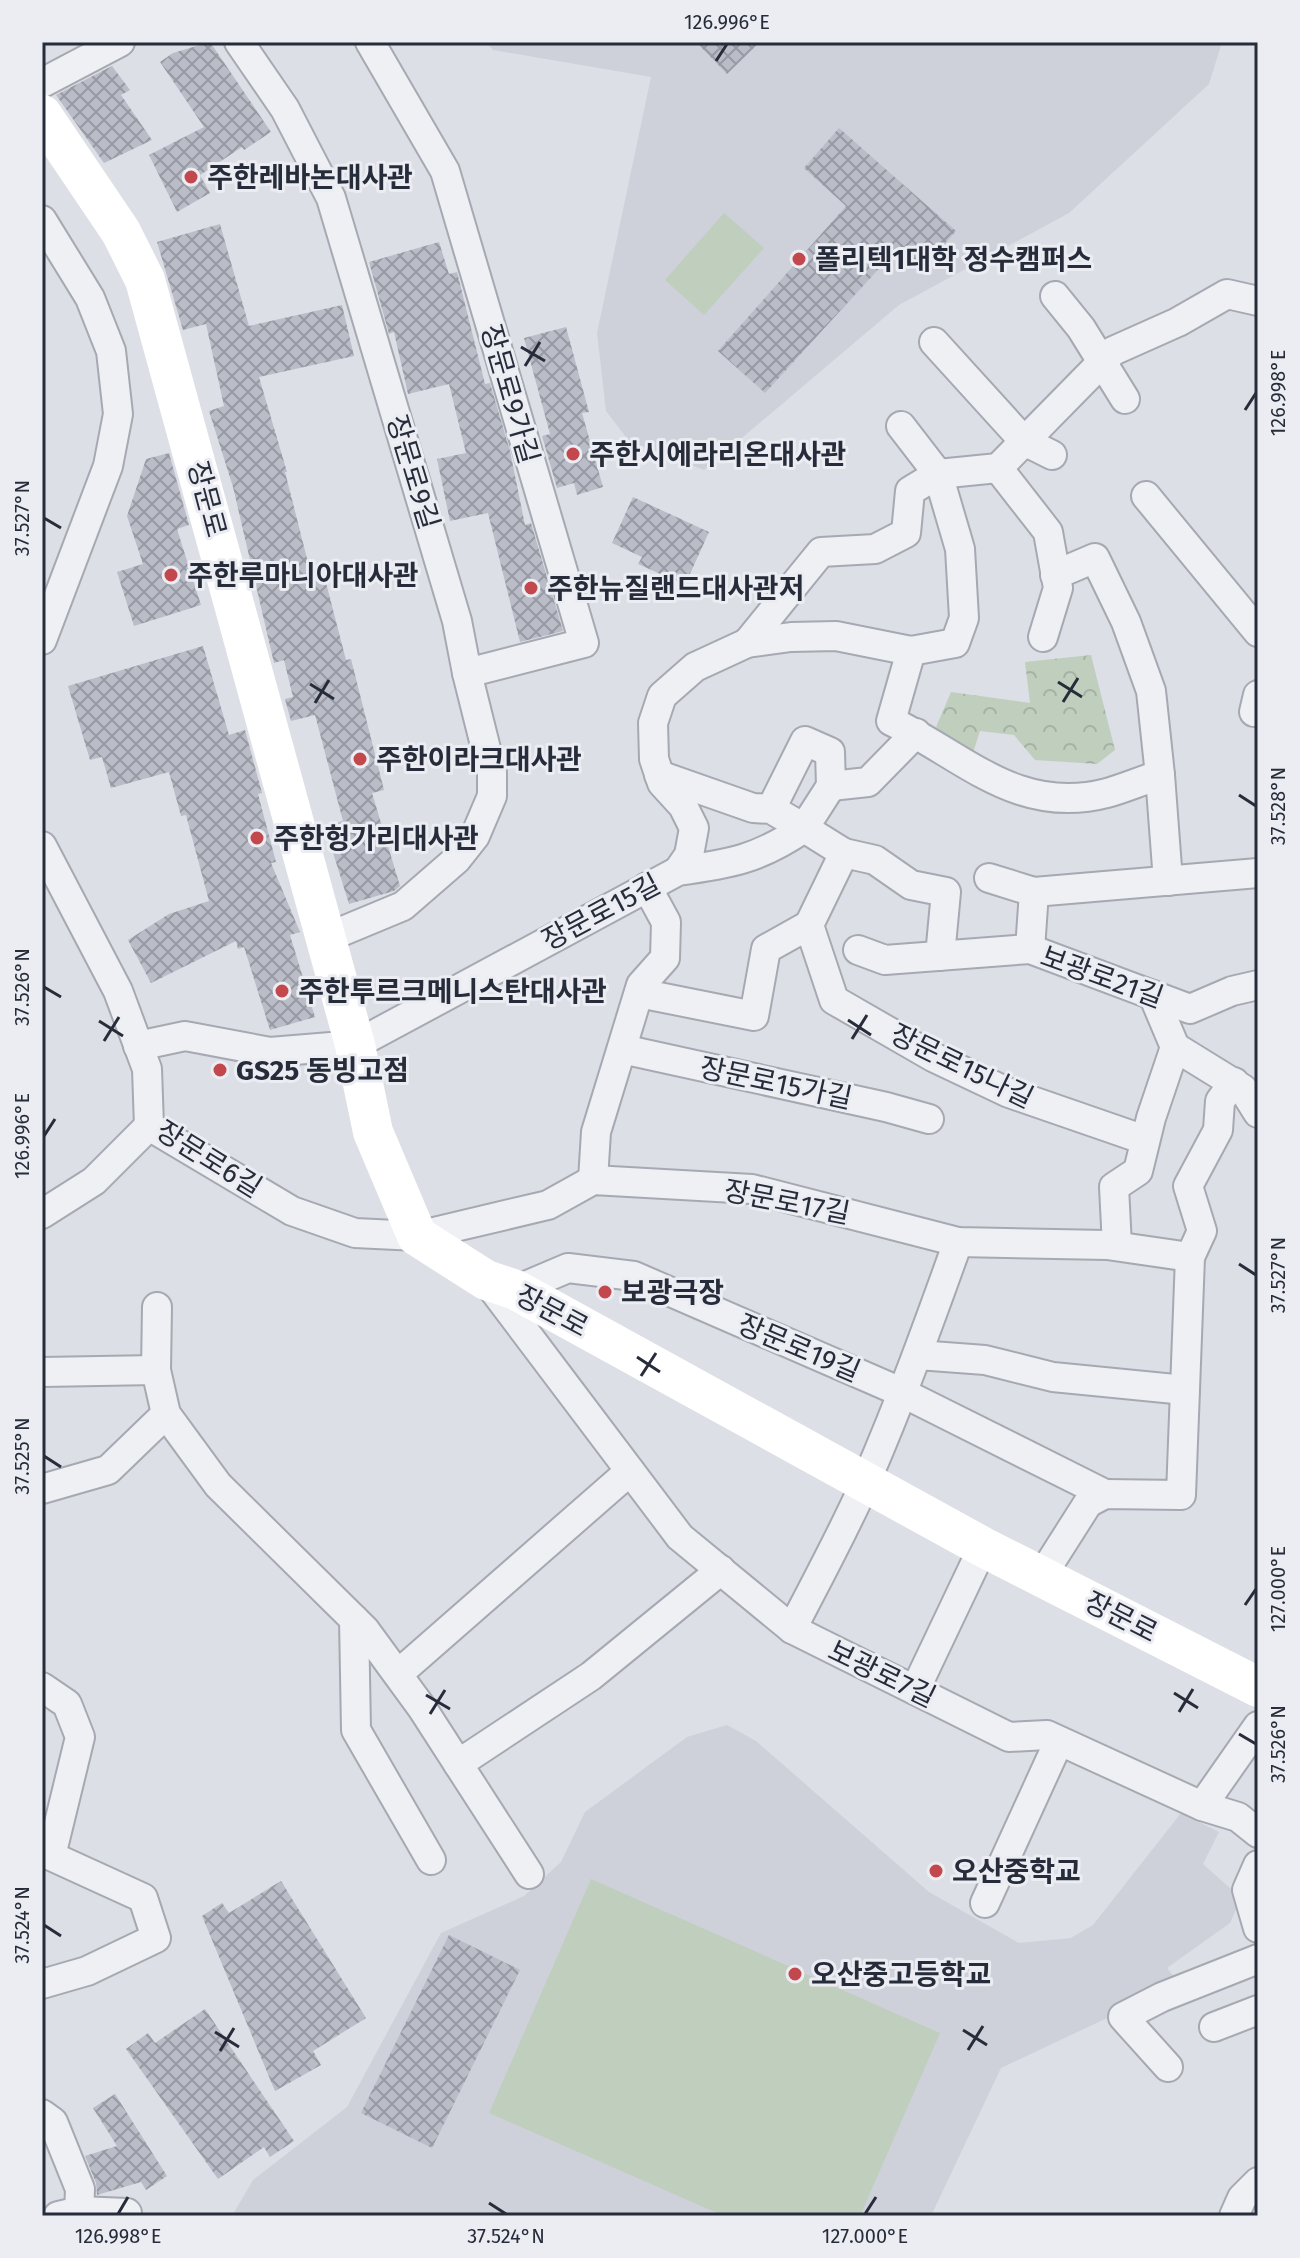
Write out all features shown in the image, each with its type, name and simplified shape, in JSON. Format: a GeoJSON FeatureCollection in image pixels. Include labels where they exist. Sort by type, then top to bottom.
{"type":"FeatureCollection","features":[{"type":"Feature","properties":{"kind":"street"},"geometry":{"type":"LineString","coordinates":[[42,83],[120,42]]}},
{"type":"Feature","properties":{"kind":"street","name":"장문로9길"},"geometry":{"type":"LineString","coordinates":[[239,42],[285,109],[331,198],[457,621],[492,773],[492,796],[475,836],[456,860],[403,906],[326,938]]}},
{"type":"Feature","properties":{"kind":"street","name":"장문로9가길"},"geometry":{"type":"LineString","coordinates":[[370,42],[445,171],[584,643],[467,673]]}},
{"type":"Feature","properties":{"kind":"street","name":"장문로"},"geometry":{"type":"LineString","coordinates":[[42,115],[121,232],[145,280],[167,350],[355,1045],[373,1132],[417,1236],[501,1285],[983,1547],[1258,1687]]}},
{"type":"Feature","properties":{"kind":"street"},"geometry":{"type":"LineString","coordinates":[[42,220],[90,298],[111,351],[118,414],[108,466],[42,640]]}},
{"type":"Feature","properties":{"kind":"street"},"geometry":{"type":"LineString","coordinates":[[747,643],[821,552],[875,549],[906,533],[910,491],[938,474],[998,468],[1113,351],[1178,322],[1227,294],[1258,301]]}},
{"type":"Feature","properties":{"kind":"street"},"geometry":{"type":"LineString","coordinates":[[1055,296],[1081,328],[1125,399]]}},
{"type":"Feature","properties":{"kind":"street"},"geometry":{"type":"LineString","coordinates":[[934,342],[1024,441],[1052,455]]}},
{"type":"Feature","properties":{"kind":"street"},"geometry":{"type":"LineString","coordinates":[[678,871],[689,855],[694,828],[683,806],[662,783],[654,759],[653,723],[662,696],[695,667],[747,643],[791,637],[836,636],[911,651],[955,643],[964,618],[960,549],[938,474],[901,426]]}},
{"type":"Feature","properties":{"kind":"street"},"geometry":{"type":"LineString","coordinates":[[998,468],[1048,532],[1058,588],[1043,637]]}},
{"type":"Feature","properties":{"kind":"street"},"geometry":{"type":"LineString","coordinates":[[1146,496],[1258,632]]}},
{"type":"Feature","properties":{"kind":"street"},"geometry":{"type":"LineString","coordinates":[[1055,575],[1095,558],[1126,622],[1151,691],[1168,881]]}},
{"type":"Feature","properties":{"kind":"street"},"geometry":{"type":"LineString","coordinates":[[911,651],[891,721],[916,733],[994,782],[1024,793],[1057,799],[1106,793],[1160,775]]}},
{"type":"Feature","properties":{"kind":"street"},"geometry":{"type":"LineString","coordinates":[[831,786],[868,782],[916,733]]}},
{"type":"Feature","properties":{"kind":"street"},"geometry":{"type":"LineString","coordinates":[[678,871],[731,864],[778,845],[804,828],[831,786],[830,752],[805,741],[771,809]]}},
{"type":"Feature","properties":{"kind":"street"},"geometry":{"type":"LineString","coordinates":[[659,775],[753,808],[771,809],[844,853],[875,860],[911,885],[946,892],[940,956]]}},
{"type":"Feature","properties":{"kind":"street","name":"장문로6길"},"geometry":{"type":"LineString","coordinates":[[42,846],[118,991],[147,1069],[149,1126],[292,1211],[355,1233],[417,1236]]}},
{"type":"Feature","properties":{"kind":"street"},"geometry":{"type":"LineString","coordinates":[[639,993],[754,1016],[766,949],[809,925],[844,853]]}},
{"type":"Feature","properties":{"kind":"street","name":"장문로15길"},"geometry":{"type":"LineString","coordinates":[[355,1045],[678,871]]}},
{"type":"Feature","properties":{"kind":"street"},"geometry":{"type":"LineString","coordinates":[[989,878],[1034,892],[1258,873]]}},
{"type":"Feature","properties":{"kind":"street"},"geometry":{"type":"LineString","coordinates":[[417,1236],[548,1205],[593,1180],[596,1132],[641,985],[665,958],[666,922],[647,887]]}},
{"type":"Feature","properties":{"kind":"street"},"geometry":{"type":"LineString","coordinates":[[1030,949],[1034,892]]}},
{"type":"Feature","properties":{"kind":"street","name":"장문로15나길"},"geometry":{"type":"LineString","coordinates":[[809,925],[834,1000],[933,1057],[1009,1093],[1145,1140]]}},
{"type":"Feature","properties":{"kind":"street","name":"보광로21길"},"geometry":{"type":"LineString","coordinates":[[858,950],[885,960],[1030,949],[1190,1009],[1232,991],[1258,985]]}},
{"type":"Feature","properties":{"kind":"street"},"geometry":{"type":"LineString","coordinates":[[1153,995],[1175,1047],[1243,1089],[1258,1113]]}},
{"type":"Feature","properties":{"kind":"street"},"geometry":{"type":"LineString","coordinates":[[138,1046],[185,1036],[270,1052],[355,1045]]}},
{"type":"Feature","properties":{"kind":"street"},"geometry":{"type":"LineString","coordinates":[[1117,1246],[1114,1187],[1138,1171],[1175,1047]]}},
{"type":"Feature","properties":{"kind":"street","name":"장문로15가길"},"geometry":{"type":"LineString","coordinates":[[622,1049],[929,1119]]}},
{"type":"Feature","properties":{"kind":"street"},"geometry":{"type":"LineString","coordinates":[[1041,1577],[1088,1503],[1105,1494],[1181,1495],[1190,1257],[1202,1231],[1188,1186],[1218,1130],[1220,1101],[1234,1082]]}},
{"type":"Feature","properties":{"kind":"street"},"geometry":{"type":"LineString","coordinates":[[42,1214],[94,1181],[149,1126]]}},
{"type":"Feature","properties":{"kind":"street","name":"장문로17길"},"geometry":{"type":"LineString","coordinates":[[593,1180],[752,1189],[958,1242],[1117,1246],[1190,1257]]}},
{"type":"Feature","properties":{"kind":"street"},"geometry":{"type":"LineString","coordinates":[[792,1629],[865,1482],[918,1355],[958,1242]]}},
{"type":"Feature","properties":{"kind":"street","name":"장문로19길"},"geometry":{"type":"LineString","coordinates":[[501,1285],[568,1268],[634,1276],[901,1392],[1105,1494]]}},
{"type":"Feature","properties":{"kind":"street","name":"보광로7길"},"geometry":{"type":"LineString","coordinates":[[501,1285],[630,1471],[680,1537],[792,1629],[1009,1737],[1047,1735],[1202,1806],[1238,1817],[1258,1833]]}},
{"type":"Feature","properties":{"kind":"street"},"geometry":{"type":"LineString","coordinates":[[157,1307],[156,1370],[166,1414],[218,1485],[354,1619],[398,1674],[529,1874]]}},
{"type":"Feature","properties":{"kind":"street"},"geometry":{"type":"LineString","coordinates":[[918,1355],[985,1360],[1053,1377],[1185,1390]]}},
{"type":"Feature","properties":{"kind":"street"},"geometry":{"type":"LineString","coordinates":[[42,1372],[156,1370]]}},
{"type":"Feature","properties":{"kind":"street"},"geometry":{"type":"LineString","coordinates":[[42,1489],[108,1470],[166,1414]]}},
{"type":"Feature","properties":{"kind":"street"},"geometry":{"type":"LineString","coordinates":[[398,1674],[630,1471]]}},
{"type":"Feature","properties":{"kind":"street"},"geometry":{"type":"LineString","coordinates":[[915,1690],[983,1547]]}},
{"type":"Feature","properties":{"kind":"street"},"geometry":{"type":"LineString","coordinates":[[458,1764],[591,1676],[721,1570]]}},
{"type":"Feature","properties":{"kind":"street"},"geometry":{"type":"LineString","coordinates":[[354,1619],[356,1730],[431,1860]]}},
{"type":"Feature","properties":{"kind":"street"},"geometry":{"type":"LineString","coordinates":[[42,1687],[67,1704],[80,1737],[51,1856],[143,1898],[156,1938],[87,1971],[42,1984]]}},
{"type":"Feature","properties":{"kind":"street"},"geometry":{"type":"LineString","coordinates":[[1202,1806],[1258,1726]]}},
{"type":"Feature","properties":{"kind":"street"},"geometry":{"type":"LineString","coordinates":[[985,1903],[1059,1741]]}},
{"type":"Feature","properties":{"kind":"street"},"geometry":{"type":"LineString","coordinates":[[1258,1865],[1247,1890],[1258,1928]]}},
{"type":"Feature","properties":{"kind":"street"},"geometry":{"type":"LineString","coordinates":[[1168,2067],[1123,2017],[1162,1997],[1258,1959]]}},
{"type":"Feature","properties":{"kind":"street"},"geometry":{"type":"LineString","coordinates":[[1214,2027],[1258,2010]]}},
{"type":"Feature","properties":{"kind":"street"},"geometry":{"type":"LineString","coordinates":[[42,2114],[53,2122],[80,2189],[72,2214],[127,2213],[127,2216]]}},
{"type":"Feature","properties":{"kind":"street"},"geometry":{"type":"LineString","coordinates":[[1234,2216],[1242,2198],[1258,2182]]}},
{"type":"Feature","properties":{"kind":"shaded area","name":"폴리텍1대학 정수캠퍼스"},"geometry":{"type":"Polygon","coordinates":[[[486,42],[1222,42],[1209,84],[1069,213],[899,305],[704,470],[629,441],[606,411],[597,333],[651,77],[493,50],[486,42]]]}},
{"type":"Feature","properties":{"kind":"shaded area","name":"오산중고등학교"},"geometry":{"type":"Polygon","coordinates":[[[727,1725],[756,1741],[929,1892],[1019,1943],[1071,1938],[1093,1925],[1181,1813],[1219,1832],[1203,1864],[1241,1898],[1230,1923],[1167,1968],[1175,1978],[1122,2011],[1001,2068],[931,2216],[232,2216],[253,2180],[347,2107],[441,1933],[524,1896],[561,1862],[585,1812],[687,1737],[727,1725]]]}},
{"type":"Feature","properties":{"kind":"green space"},"geometry":{"type":"Polygon","coordinates":[[[724,213],[764,248],[704,315],[665,280],[724,213]]]}},
{"type":"Feature","properties":{"kind":"green space"},"geometry":{"type":"Polygon","coordinates":[[[1091,655],[1115,750],[1097,764],[1035,760],[1014,735],[980,731],[972,756],[936,727],[951,692],[1030,703],[1025,662],[1091,655]]]}},
{"type":"Feature","properties":{"kind":"green space"},"geometry":{"type":"Polygon","coordinates":[[[591,1879],[940,2033],[860,2216],[724,2216],[489,2113],[591,1879]]]}},
{"type":"Feature","properties":{"kind":"building"},"geometry":{"type":"Polygon","coordinates":[[[210,42],[271,132],[200,175],[210,193],[177,212],[149,155],[204,127],[160,62],[173,53],[210,42]]]}},
{"type":"Feature","properties":{"kind":"building"},"geometry":{"type":"Polygon","coordinates":[[[696,42],[760,42],[727,74],[696,42]]]}},
{"type":"Feature","properties":{"kind":"building"},"geometry":{"type":"Polygon","coordinates":[[[112,66],[130,90],[121,95],[152,140],[104,163],[56,95],[112,66]]]}},
{"type":"Feature","properties":{"kind":"building"},"geometry":{"type":"Polygon","coordinates":[[[839,128],[956,231],[920,271],[896,250],[765,393],[718,351],[846,206],[804,168],[839,128]]]}},
{"type":"Feature","properties":{"kind":"building"},"geometry":{"type":"Polygon","coordinates":[[[220,224],[249,326],[342,305],[354,356],[259,377],[287,472],[313,582],[325,579],[346,660],[351,659],[384,790],[372,793],[400,886],[394,891],[349,904],[325,827],[343,821],[315,715],[291,721],[285,699],[293,697],[284,660],[274,663],[233,487],[209,411],[224,406],[206,324],[183,330],[157,242],[220,224]]]}},
{"type":"Feature","properties":{"kind":"building"},"geometry":{"type":"Polygon","coordinates":[[[439,242],[449,274],[457,272],[485,384],[490,383],[510,451],[525,525],[531,523],[563,631],[520,642],[488,513],[450,521],[437,459],[466,453],[449,384],[408,394],[394,332],[389,334],[369,262],[439,242]]]}},
{"type":"Feature","properties":{"kind":"building"},"geometry":{"type":"Polygon","coordinates":[[[566,327],[589,412],[582,413],[603,487],[577,495],[574,483],[557,488],[542,436],[550,434],[524,338],[566,327]]]}},
{"type":"Feature","properties":{"kind":"building"},"geometry":{"type":"Polygon","coordinates":[[[169,453],[189,525],[177,529],[201,605],[134,626],[117,572],[143,564],[127,516],[146,459],[169,453]]]}},
{"type":"Feature","properties":{"kind":"building"},"geometry":{"type":"Polygon","coordinates":[[[633,497],[709,532],[685,585],[638,564],[642,557],[612,543],[633,497]]]}},
{"type":"Feature","properties":{"kind":"building"},"geometry":{"type":"Polygon","coordinates":[[[203,646],[229,735],[245,730],[276,862],[271,863],[300,932],[290,935],[315,1017],[270,1030],[244,947],[238,949],[236,941],[151,983],[128,940],[169,914],[209,901],[186,815],[181,816],[169,772],[111,788],[102,757],[90,760],[68,686],[203,646]]]}},
{"type":"Feature","properties":{"kind":"building"},"geometry":{"type":"Polygon","coordinates":[[[281,1881],[366,2018],[313,2051],[321,2065],[275,2091],[202,1916],[222,1903],[229,1913],[281,1881]]]}},
{"type":"Feature","properties":{"kind":"building"},"geometry":{"type":"Polygon","coordinates":[[[449,1935],[520,1970],[432,2148],[361,2113],[449,1935]]]}},
{"type":"Feature","properties":{"kind":"building"},"geometry":{"type":"Polygon","coordinates":[[[205,2009],[294,2141],[270,2157],[264,2147],[218,2179],[126,2049],[148,2033],[155,2043],[205,2009]]]}},
{"type":"Feature","properties":{"kind":"building"},"geometry":{"type":"Polygon","coordinates":[[[115,2094],[167,2176],[146,2190],[141,2182],[97,2195],[96,2183],[85,2156],[117,2146],[93,2108],[115,2094]]]}},
{"type":"Feature","properties":{"kind":"place","name":"주한레바논대사관"},"geometry":{"type":"Point","coordinates":[191,177]}},
{"type":"Feature","properties":{"kind":"place","name":"폴리텍1대학 정수캠퍼스"},"geometry":{"type":"Point","coordinates":[799,259]}},
{"type":"Feature","properties":{"kind":"place","name":"주한시에라리온대사관"},"geometry":{"type":"Point","coordinates":[573,454]}},
{"type":"Feature","properties":{"kind":"place","name":"주한루마니아대사관"},"geometry":{"type":"Point","coordinates":[171,575]}},
{"type":"Feature","properties":{"kind":"place","name":"주한뉴질랜드대사관저"},"geometry":{"type":"Point","coordinates":[531,588]}},
{"type":"Feature","properties":{"kind":"place","name":"주한이라크대사관"},"geometry":{"type":"Point","coordinates":[360,759]}},
{"type":"Feature","properties":{"kind":"place","name":"주한헝가리대사관"},"geometry":{"type":"Point","coordinates":[257,838]}},
{"type":"Feature","properties":{"kind":"place","name":"주한투르크메니스탄대사관"},"geometry":{"type":"Point","coordinates":[282,991]}},
{"type":"Feature","properties":{"kind":"place","name":"GS25 동빙고점"},"geometry":{"type":"Point","coordinates":[220,1070]}},
{"type":"Feature","properties":{"kind":"place","name":"보광극장"},"geometry":{"type":"Point","coordinates":[605,1292]}},
{"type":"Feature","properties":{"kind":"place","name":"오산중학교"},"geometry":{"type":"Point","coordinates":[936,1871]}},
{"type":"Feature","properties":{"kind":"place","name":"오산중고등학교"},"geometry":{"type":"Point","coordinates":[795,1974]}}]}
